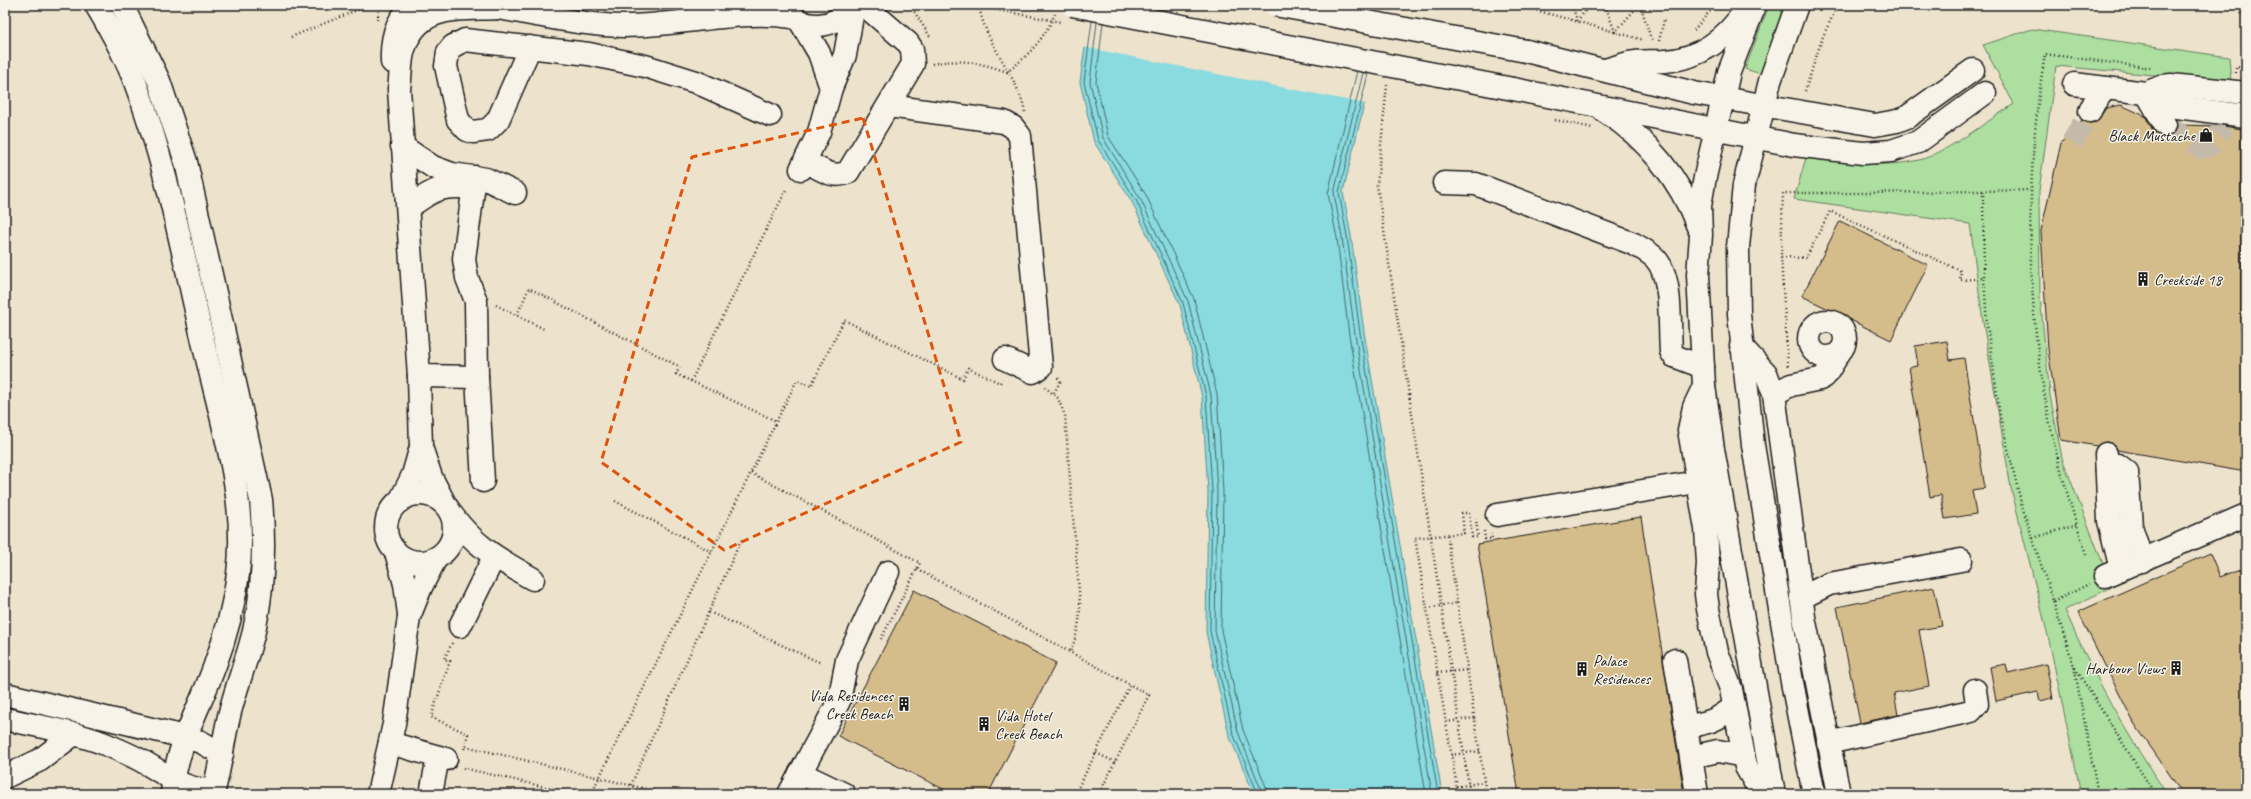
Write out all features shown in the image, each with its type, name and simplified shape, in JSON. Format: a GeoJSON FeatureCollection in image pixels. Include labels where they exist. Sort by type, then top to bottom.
{"type":"FeatureCollection","features":[{"type":"Feature","properties":{"kind":"street"},"geometry":{"type":"LineString","coordinates":[[96,5],[115,38],[135,81],[161,162],[219,412],[238,507],[240,552],[234,603],[215,666],[185,737],[173,787]]}},
{"type":"Feature","properties":{"kind":"street"},"geometry":{"type":"LineString","coordinates":[[5,719],[74,734],[123,752],[173,787],[214,792],[229,717],[254,632],[260,600],[264,567],[261,500],[186,162],[159,81],[122,5]]}},
{"type":"Feature","properties":{"kind":"street"},"geometry":{"type":"LineString","coordinates":[[399,89],[393,65],[392,42],[399,22],[405,13],[415,5]]}},
{"type":"Feature","properties":{"kind":"street"},"geometry":{"type":"LineString","coordinates":[[378,794],[390,743],[409,617],[421,587],[439,557],[452,541],[454,523],[431,477],[421,448],[419,376],[399,89],[404,50],[413,31],[429,16],[449,10],[493,7],[615,25],[674,23],[734,10],[759,14],[793,14],[812,25],[825,25],[837,21],[847,13],[853,5]]}},
{"type":"Feature","properties":{"kind":"street"},"geometry":{"type":"LineString","coordinates":[[853,5],[845,55],[831,88],[819,132],[803,165],[832,175],[843,175],[848,172],[913,64],[912,49],[903,37],[864,5]]}},
{"type":"Feature","properties":{"kind":"street"},"geometry":{"type":"LineString","coordinates":[[1275,5],[1526,51],[1694,93],[1864,124],[1886,124],[1907,117],[1973,70]]}},
{"type":"Feature","properties":{"kind":"street"},"geometry":{"type":"LineString","coordinates":[[1605,70],[1629,63],[1668,61],[1693,55],[1706,49],[1730,31],[1749,5]]}},
{"type":"Feature","properties":{"kind":"street"},"geometry":{"type":"LineString","coordinates":[[1756,5],[1729,72],[1715,130],[1700,206],[1701,235],[1698,275],[1704,376],[1713,449],[1774,794]]}},
{"type":"Feature","properties":{"kind":"street"},"geometry":{"type":"LineString","coordinates":[[1797,5],[1770,82],[1756,138],[1740,214],[1738,281],[1741,346],[1753,445],[1792,682],[1814,794]]}},
{"type":"Feature","properties":{"kind":"street"},"geometry":{"type":"LineString","coordinates":[[1064,8],[1513,89],[1756,138],[1863,153],[1891,151],[1918,142],[1985,93]]}},
{"type":"Feature","properties":{"kind":"street"},"geometry":{"type":"LineString","coordinates":[[793,14],[819,53],[831,88]]}},
{"type":"Feature","properties":{"kind":"street"},"geometry":{"type":"LineString","coordinates":[[611,58],[615,25]]}},
{"type":"Feature","properties":{"kind":"street"},"geometry":{"type":"LineString","coordinates":[[530,47],[494,126],[481,132],[473,132],[462,126],[456,114],[446,66],[448,52],[453,46],[465,40],[530,47],[611,58],[696,82],[770,115]]}},
{"type":"Feature","properties":{"kind":"street"},"geometry":{"type":"LineString","coordinates":[[2074,84],[2146,93],[2160,103],[2169,106],[2234,119]]}},
{"type":"Feature","properties":{"kind":"street"},"geometry":{"type":"LineString","coordinates":[[2146,93],[2154,88],[2171,85],[2241,86]]}},
{"type":"Feature","properties":{"kind":"street"},"geometry":{"type":"LineString","coordinates":[[2090,111],[2094,103],[2106,88]]}},
{"type":"Feature","properties":{"kind":"street"},"geometry":{"type":"LineString","coordinates":[[2146,93],[2164,124]]}},
{"type":"Feature","properties":{"kind":"street"},"geometry":{"type":"LineString","coordinates":[[889,106],[1004,122],[1017,131],[1022,142],[1041,367],[1033,372],[1005,359]]}},
{"type":"Feature","properties":{"kind":"street"},"geometry":{"type":"LineString","coordinates":[[1596,106],[1619,121],[1654,152],[1682,192],[1701,235]]}},
{"type":"Feature","properties":{"kind":"street"},"geometry":{"type":"LineString","coordinates":[[402,146],[433,168],[474,182]]}},
{"type":"Feature","properties":{"kind":"street"},"geometry":{"type":"LineString","coordinates":[[474,182],[464,259],[467,278],[475,294],[477,308],[477,377],[483,481]]}},
{"type":"Feature","properties":{"kind":"street"},"geometry":{"type":"LineString","coordinates":[[408,208],[437,189],[474,182],[496,183],[513,198]]}},
{"type":"Feature","properties":{"kind":"street"},"geometry":{"type":"LineString","coordinates":[[1444,183],[1476,184],[1627,241],[1648,252],[1660,264],[1666,280],[1671,350],[1674,356],[1704,376]]}},
{"type":"Feature","properties":{"kind":"street"},"geometry":{"type":"LineString","coordinates":[[1766,373],[1796,376],[1820,379],[1825,376],[1845,341],[1844,333],[1841,327],[1828,321],[1821,322],[1810,331],[1805,363],[1796,376],[1791,385],[1774,394]]}},
{"type":"Feature","properties":{"kind":"street"},"geometry":{"type":"LineString","coordinates":[[1809,345],[1819,356],[1826,358],[1839,353]]}},
{"type":"Feature","properties":{"kind":"street"},"geometry":{"type":"LineString","coordinates":[[1741,346],[1766,373],[1774,394],[1801,598],[1839,794]]}},
{"type":"Feature","properties":{"kind":"street"},"geometry":{"type":"LineString","coordinates":[[419,376],[477,377]]}},
{"type":"Feature","properties":{"kind":"street"},"geometry":{"type":"LineString","coordinates":[[1704,376],[1694,407],[1689,430],[1708,546],[1706,594],[1708,609],[1717,652],[1731,689],[1744,756],[1751,778],[1765,794]]}},
{"type":"Feature","properties":{"kind":"street"},"geometry":{"type":"LineString","coordinates":[[421,448],[413,475],[400,501],[388,516],[386,526],[390,545],[402,558],[419,563],[469,550],[491,555]]}},
{"type":"Feature","properties":{"kind":"street"},"geometry":{"type":"LineString","coordinates":[[2142,561],[2131,526],[2127,472],[2118,465],[2106,462],[2108,521],[2113,573],[2142,561],[2246,515]]}},
{"type":"Feature","properties":{"kind":"street"},"geometry":{"type":"LineString","coordinates":[[1490,521],[1697,482]]}},
{"type":"Feature","properties":{"kind":"street"},"geometry":{"type":"LineString","coordinates":[[400,501],[418,494],[437,498],[448,509],[468,535],[491,555],[533,579]]}},
{"type":"Feature","properties":{"kind":"street"},"geometry":{"type":"LineString","coordinates":[[396,552],[405,584],[409,617]]}},
{"type":"Feature","properties":{"kind":"street"},"geometry":{"type":"LineString","coordinates":[[460,626],[491,555]]}},
{"type":"Feature","properties":{"kind":"street"},"geometry":{"type":"LineString","coordinates":[[1796,567],[1819,573],[1959,557],[1829,584],[1814,590],[1801,598]]}},
{"type":"Feature","properties":{"kind":"street"},"geometry":{"type":"LineString","coordinates":[[789,794],[840,701],[847,660],[888,572]]}},
{"type":"Feature","properties":{"kind":"street"},"geometry":{"type":"LineString","coordinates":[[1675,660],[1697,794]]}},
{"type":"Feature","properties":{"kind":"street"},"geometry":{"type":"LineString","coordinates":[[1828,743],[1971,710],[1977,704],[1975,690]]}},
{"type":"Feature","properties":{"kind":"street"},"geometry":{"type":"LineString","coordinates":[[5,694],[185,737],[201,742],[222,754]]}},
{"type":"Feature","properties":{"kind":"street"},"geometry":{"type":"LineString","coordinates":[[1686,726],[1712,722],[1724,715],[1734,706]]}},
{"type":"Feature","properties":{"kind":"street"},"geometry":{"type":"LineString","coordinates":[[5,778],[40,760],[74,734]]}},
{"type":"Feature","properties":{"kind":"street"},"geometry":{"type":"LineString","coordinates":[[390,743],[452,759],[430,794]]}},
{"type":"Feature","properties":{"kind":"street"},"geometry":{"type":"LineString","coordinates":[[1691,757],[1718,751],[1744,756]]}},
{"type":"Feature","properties":{"kind":"street"},"geometry":{"type":"LineString","coordinates":[[800,773],[844,794]]}},
{"type":"Feature","properties":{"kind":"path"},"geometry":{"type":"LineString","coordinates":[[978,5],[985,30],[1023,102],[1026,123],[1022,142]]}},
{"type":"Feature","properties":{"kind":"path"},"geometry":{"type":"LineString","coordinates":[[1519,5],[1658,44]]}},
{"type":"Feature","properties":{"kind":"path"},"geometry":{"type":"LineString","coordinates":[[1572,5],[1577,21]]}},
{"type":"Feature","properties":{"kind":"path"},"geometry":{"type":"LineString","coordinates":[[1577,21],[1590,5]]}},
{"type":"Feature","properties":{"kind":"path"},"geometry":{"type":"LineString","coordinates":[[1605,5],[1615,32]]}},
{"type":"Feature","properties":{"kind":"path"},"geometry":{"type":"LineString","coordinates":[[1805,91],[1823,36],[1838,5]]}},
{"type":"Feature","properties":{"kind":"path"},"geometry":{"type":"LineString","coordinates":[[2240,5],[2246,29]]}},
{"type":"Feature","properties":{"kind":"path"},"geometry":{"type":"LineString","coordinates":[[290,37],[362,8],[373,6],[378,8]]}},
{"type":"Feature","properties":{"kind":"path"},"geometry":{"type":"LineString","coordinates":[[1615,32],[1638,6],[1641,7],[1652,42]]}},
{"type":"Feature","properties":{"kind":"path"},"geometry":{"type":"LineString","coordinates":[[1007,72],[1037,46],[1064,8]]}},
{"type":"Feature","properties":{"kind":"path"},"geometry":{"type":"LineString","coordinates":[[2086,554],[2053,438],[2036,340],[2030,240],[2030,190],[2037,109],[2045,54],[2156,69]]}},
{"type":"Feature","properties":{"kind":"path"},"geometry":{"type":"LineString","coordinates":[[904,80],[933,63],[943,62],[977,63],[1007,72]]}},
{"type":"Feature","properties":{"kind":"path"},"geometry":{"type":"LineString","coordinates":[[2241,86],[2236,67],[2246,68]]}},
{"type":"Feature","properties":{"kind":"path"},"geometry":{"type":"LineString","coordinates":[[1387,80],[1377,185],[1440,606],[1470,794]]}},
{"type":"Feature","properties":{"kind":"path"},"geometry":{"type":"LineString","coordinates":[[1553,120],[1598,130]]}},
{"type":"Feature","properties":{"kind":"path"},"geometry":{"type":"LineString","coordinates":[[2246,141],[2243,256],[2246,314]]}},
{"type":"Feature","properties":{"kind":"path"},"geometry":{"type":"LineString","coordinates":[[691,381],[787,188]]}},
{"type":"Feature","properties":{"kind":"path"},"geometry":{"type":"LineString","coordinates":[[1796,376],[1781,257],[1783,192],[2030,190]]}},
{"type":"Feature","properties":{"kind":"path"},"geometry":{"type":"LineString","coordinates":[[1983,191],[1984,278],[1987,324],[2000,416],[2022,506],[2074,666],[2098,794]]}},
{"type":"Feature","properties":{"kind":"path"},"geometry":{"type":"LineString","coordinates":[[1781,257],[1806,258],[1830,211],[1961,271],[1960,280],[1984,278]]}},
{"type":"Feature","properties":{"kind":"path"},"geometry":{"type":"LineString","coordinates":[[517,315],[529,288],[680,367],[676,374],[776,421]]}},
{"type":"Feature","properties":{"kind":"path"},"geometry":{"type":"LineString","coordinates":[[475,294],[546,330]]}},
{"type":"Feature","properties":{"kind":"path"},"geometry":{"type":"LineString","coordinates":[[591,794],[797,380],[811,386],[844,320],[963,378],[968,368],[1000,384]]}},
{"type":"Feature","properties":{"kind":"path"},"geometry":{"type":"LineString","coordinates":[[1042,386],[1058,398],[1065,416],[1080,604],[1080,622],[1077,638],[1070,652]]}},
{"type":"Feature","properties":{"kind":"path"},"geometry":{"type":"LineString","coordinates":[[751,473],[920,563],[880,642]]}},
{"type":"Feature","properties":{"kind":"path"},"geometry":{"type":"LineString","coordinates":[[615,501],[712,552]]}},
{"type":"Feature","properties":{"kind":"path"},"geometry":{"type":"LineString","coordinates":[[1458,794],[1415,538],[1464,533],[1462,513],[1469,513],[1472,537],[1478,537],[1475,513]]}},
{"type":"Feature","properties":{"kind":"path"},"geometry":{"type":"LineString","coordinates":[[1490,517],[1492,539],[1485,539],[1490,521],[1490,517]]}},
{"type":"Feature","properties":{"kind":"path"},"geometry":{"type":"LineString","coordinates":[[2033,538],[2077,525]]}},
{"type":"Feature","properties":{"kind":"path"},"geometry":{"type":"LineString","coordinates":[[1447,535],[1486,794]]}},
{"type":"Feature","properties":{"kind":"path"},"geometry":{"type":"LineString","coordinates":[[631,786],[741,540]]}},
{"type":"Feature","properties":{"kind":"path"},"geometry":{"type":"LineString","coordinates":[[917,568],[1149,695],[1099,794]]}},
{"type":"Feature","properties":{"kind":"path"},"geometry":{"type":"LineString","coordinates":[[2053,602],[2113,573]]}},
{"type":"Feature","properties":{"kind":"path"},"geometry":{"type":"LineString","coordinates":[[1427,608],[1458,603]]}},
{"type":"Feature","properties":{"kind":"path"},"geometry":{"type":"LineString","coordinates":[[709,612],[821,663]]}},
{"type":"Feature","properties":{"kind":"path"},"geometry":{"type":"LineString","coordinates":[[460,626],[444,659],[450,661],[431,717],[468,734],[465,746],[452,759],[575,794]]}},
{"type":"Feature","properties":{"kind":"path"},"geometry":{"type":"LineString","coordinates":[[2074,666],[2155,794]]}},
{"type":"Feature","properties":{"kind":"path"},"geometry":{"type":"LineString","coordinates":[[1438,673],[1468,670]]}},
{"type":"Feature","properties":{"kind":"path"},"geometry":{"type":"LineString","coordinates":[[1075,794],[1130,685]]}},
{"type":"Feature","properties":{"kind":"path"},"geometry":{"type":"LineString","coordinates":[[1446,722],[1475,718]]}},
{"type":"Feature","properties":{"kind":"path"},"geometry":{"type":"LineString","coordinates":[[465,746],[666,794]]}},
{"type":"Feature","properties":{"kind":"path"},"geometry":{"type":"LineString","coordinates":[[1451,755],[1480,751]]}},
{"type":"Feature","properties":{"kind":"path"},"geometry":{"type":"LineString","coordinates":[[1096,753],[1115,762]]}},
{"type":"Feature","properties":{"kind":"path"},"geometry":{"type":"LineString","coordinates":[[1456,787],[1484,782]]}},
{"type":"Feature","properties":{"kind":"path"},"geometry":{"type":"LineString","coordinates":[[2151,789],[2151,794]]}},
{"type":"Feature","properties":{"kind":"highlighted area"},"geometry":{"type":"Polygon","coordinates":[[[863,118],[961,442],[724,550],[601,462],[692,157],[863,118]]]}},
{"type":"Feature","properties":{"kind":"green space"},"geometry":{"type":"Polygon","coordinates":[[[1769,5],[1788,5],[1761,74],[1745,69],[1769,5]]]}},
{"type":"Feature","properties":{"kind":"green space"},"geometry":{"type":"Polygon","coordinates":[[[2032,29],[2229,57],[2231,82],[2056,66],[2039,191],[2040,297],[2050,395],[2062,458],[2112,587],[2065,610],[2087,658],[2112,705],[2138,750],[2167,794],[2081,794],[2049,640],[2011,488],[1983,322],[1970,224],[1794,199],[1806,158],[1877,164],[1905,163],[1919,160],[1954,144],[2014,104],[1983,45],[2032,29]]]}},
{"type":"Feature","properties":{"kind":"water"},"geometry":{"type":"Polygon","coordinates":[[[1091,5],[1388,5],[1343,192],[1351,236],[1364,332],[1442,794],[1254,794],[1229,735],[1206,632],[1208,491],[1202,397],[1180,305],[1132,202],[1094,142],[1080,82],[1091,5]]]}},
{"type":"Feature","properties":{"kind":"pier"},"geometry":{"type":"Polygon","coordinates":[[[1089,5],[1390,5],[1366,104],[1083,47],[1089,5]]]}},
{"type":"Feature","properties":{"kind":"building","name":"Creekside 18"},"geometry":{"type":"Polygon","coordinates":[[[2121,105],[2145,116],[2154,132],[2165,137],[2172,136],[2176,131],[2177,125],[2224,126],[2241,129],[2241,328],[2246,351],[2246,472],[2117,450],[2112,443],[2106,442],[2097,446],[2061,440],[2048,349],[2041,231],[2061,143],[2082,120],[2090,123],[2097,122],[2106,108],[2121,105]]]}},
{"type":"Feature","properties":{"kind":"building"},"geometry":{"type":"Polygon","coordinates":[[[1840,221],[1928,265],[1891,340],[1802,296],[1840,221]]]}},
{"type":"Feature","properties":{"kind":"building"},"geometry":{"type":"Polygon","coordinates":[[[1947,341],[1950,360],[1964,358],[1985,488],[1972,490],[1976,514],[1945,519],[1941,495],[1930,497],[1909,367],[1918,366],[1915,346],[1947,341]]]}},
{"type":"Feature","properties":{"kind":"building","name":"Palace Residences"},"geometry":{"type":"Polygon","coordinates":[[[1641,517],[1684,794],[1519,794],[1477,544],[1641,517]]]}},
{"type":"Feature","properties":{"kind":"building","name":"Harbour Views"},"geometry":{"type":"Polygon","coordinates":[[[2210,553],[2220,577],[2246,567],[2246,794],[2183,794],[2134,723],[2078,612],[2210,553]]]}},
{"type":"Feature","properties":{"kind":"building"},"geometry":{"type":"Polygon","coordinates":[[[1934,587],[1942,626],[1919,630],[1929,686],[1894,693],[1898,715],[1860,723],[1837,607],[1934,587]]]}},
{"type":"Feature","properties":{"kind":"building","name":"Vida Hotel Creek Beach"},"geometry":{"type":"Polygon","coordinates":[[[914,590],[1056,663],[988,794],[953,794],[838,736],[914,590]]]}},
{"type":"Feature","properties":{"kind":"building"},"geometry":{"type":"Polygon","coordinates":[[[2006,664],[2008,673],[2046,664],[2053,698],[2040,701],[2038,692],[1996,701],[1990,667],[2006,664]]]}},
{"type":"Feature","properties":{"kind":"tunnel"},"geometry":{"type":"LineString","coordinates":[[2072,143],[2090,111]]}},
{"type":"Feature","properties":{"kind":"tunnel"},"geometry":{"type":"LineString","coordinates":[[2165,125],[2201,148],[2211,145],[2224,126]]}},
{"type":"Feature","properties":{"kind":"place","name":"Black Mustache"},"geometry":{"type":"Point","coordinates":[2206,135]}},
{"type":"Feature","properties":{"kind":"place","name":"Creekside 18"},"geometry":{"type":"Point","coordinates":[2143,279]}},
{"type":"Feature","properties":{"kind":"place","name":"Harbour Views"},"geometry":{"type":"Point","coordinates":[2176,668]}},
{"type":"Feature","properties":{"kind":"place","name":"Palace Residences"},"geometry":{"type":"Point","coordinates":[1582,669]}},
{"type":"Feature","properties":{"kind":"place","name":"Vida Residences Creek Beach"},"geometry":{"type":"Point","coordinates":[904,704]}},
{"type":"Feature","properties":{"kind":"place","name":"Vida Hotel Creek Beach"},"geometry":{"type":"Point","coordinates":[984,724]}}]}
